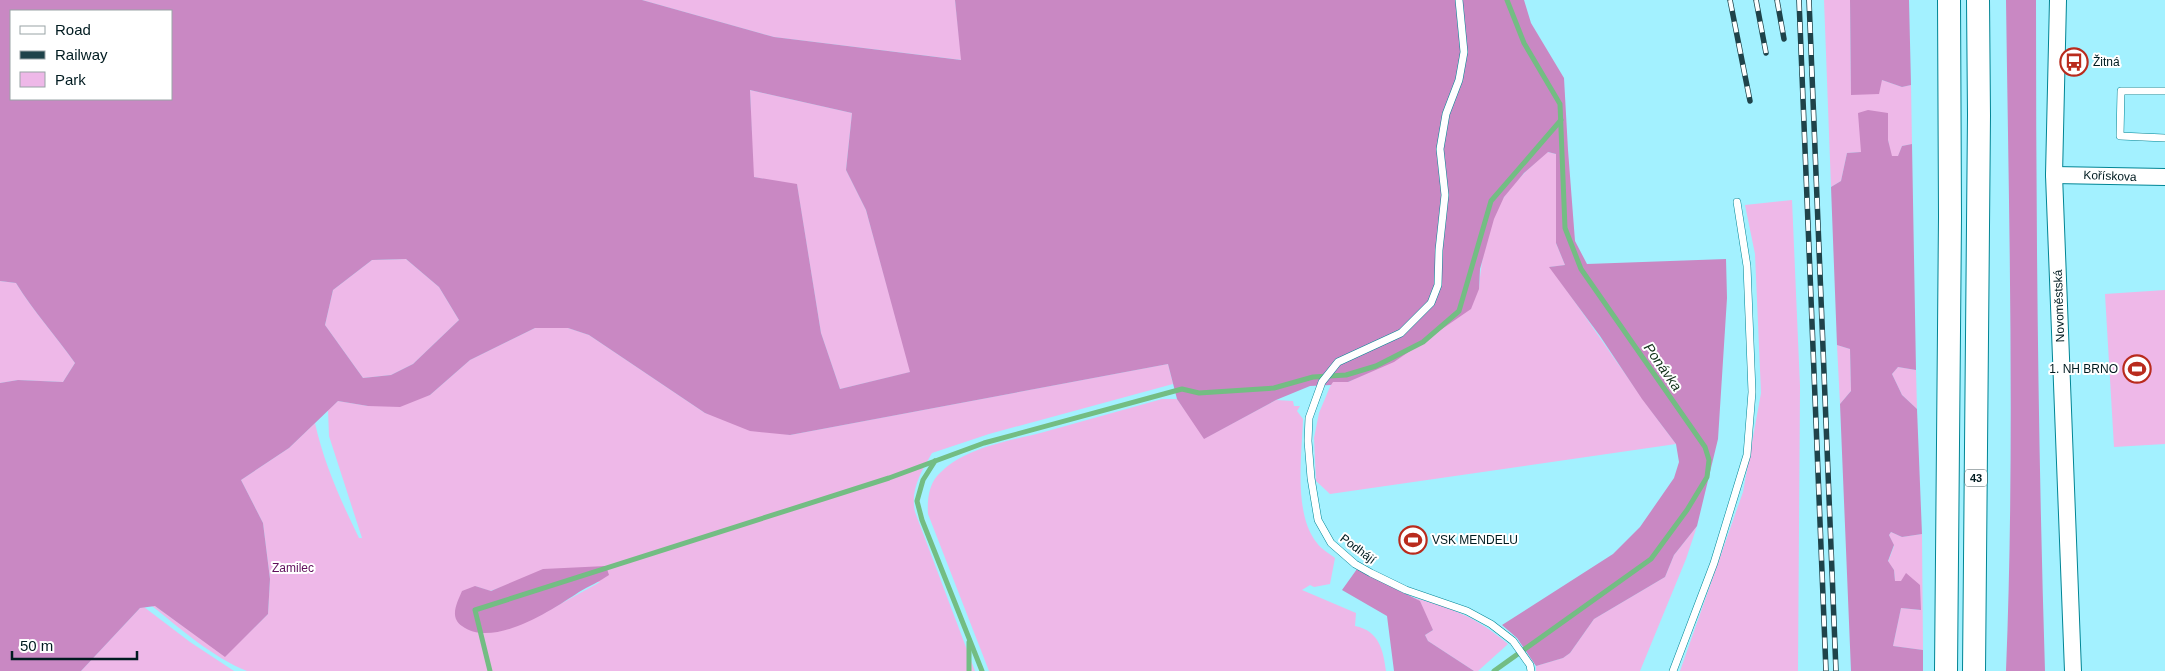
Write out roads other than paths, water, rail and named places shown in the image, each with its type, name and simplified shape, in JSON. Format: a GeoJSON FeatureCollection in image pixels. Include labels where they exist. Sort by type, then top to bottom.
{"type":"FeatureCollection","features":[{"type":"Feature","properties":{"kind":"highway"},"geometry":{"type":"LineString","coordinates":[[1943,0],[1950,54]]}},
{"type":"Feature","properties":{"kind":"highway","name":"43"},"geometry":{"type":"LineString","coordinates":[[1946,671],[1949,0]]}},
{"type":"Feature","properties":{"kind":"highway","name":"43"},"geometry":{"type":"LineString","coordinates":[[1974,671],[1979,115],[1978,0]]}},
{"type":"Feature","properties":{"kind":"street","name":"Novoměstská"},"geometry":{"type":"LineString","coordinates":[[2058,0],[2054,175],[2073,671]]}},
{"type":"Feature","properties":{"kind":"street","name":"Kořískova"},"geometry":{"type":"LineString","coordinates":[[2054,175],[2165,177]]}},
{"type":"Feature","properties":{"kind":"lane","name":"Podhájí"},"geometry":{"type":"LineString","coordinates":[[1459,0],[1464,52],[1458,80],[1446,114],[1440,149],[1445,195],[1439,250],[1438,285],[1431,303],[1401,333],[1336,364],[1322,382],[1311,409],[1308,442],[1311,478],[1318,520],[1332,543],[1355,564],[1406,590],[1468,611],[1491,624],[1513,641],[1530,668]]}},
{"type":"Feature","properties":{"kind":"lane"},"geometry":{"type":"LineString","coordinates":[[2165,91],[2120,91],[2120,136],[2165,138]]}},
{"type":"Feature","properties":{"kind":"lane"},"geometry":{"type":"LineString","coordinates":[[1673,671],[1714,563],[1746,455],[1752,382],[1747,266],[1737,202]]}},
{"type":"Feature","properties":{"kind":"waterway","name":"Ponávka"},"geometry":{"type":"LineString","coordinates":[[1494,671],[1651,559],[1687,510],[1707,477],[1709,460],[1705,447],[1581,269],[1565,228],[1560,104],[1524,43],[1507,0]]}},
{"type":"Feature","properties":{"kind":"waterway"},"geometry":{"type":"LineString","coordinates":[[490,671],[475,610],[889,478],[984,443],[1182,389],[1199,393],[1274,388],[1313,377],[1346,375],[1376,366],[1423,342],[1459,311],[1491,201],[1561,120]]}},
{"type":"Feature","properties":{"kind":"waterway"},"geometry":{"type":"LineString","coordinates":[[935,461],[923,480],[917,501],[922,520],[982,671]]}},
{"type":"Feature","properties":{"kind":"waterway"},"geometry":{"type":"LineString","coordinates":[[969,642],[969,671]]}},
{"type":"Feature","properties":{"kind":"railway"},"geometry":{"type":"LineString","coordinates":[[1730,0],[1750,101]]}},
{"type":"Feature","properties":{"kind":"railway"},"geometry":{"type":"LineString","coordinates":[[1756,0],[1766,53]]}},
{"type":"Feature","properties":{"kind":"railway"},"geometry":{"type":"LineString","coordinates":[[1777,0],[1784,39]]}},
{"type":"Feature","properties":{"kind":"railway"},"geometry":{"type":"LineString","coordinates":[[1799,0],[1826,671]]}},
{"type":"Feature","properties":{"kind":"railway"},"geometry":{"type":"LineString","coordinates":[[1809,0],[1836,671]]}},
{"type":"Feature","properties":{"kind":"place","name":"Žitná"},"geometry":{"type":"Point","coordinates":[2074,62]}},
{"type":"Feature","properties":{"kind":"place","name":"1. NH BRNO"},"geometry":{"type":"Point","coordinates":[2137,369]}},
{"type":"Feature","properties":{"kind":"place","name":"VSK MENDELU"},"geometry":{"type":"Point","coordinates":[1413,540]}},
{"type":"Feature","properties":{"kind":"park label","name":"Zamilec"},"geometry":{"type":"Point","coordinates":[293,568]}}]}
